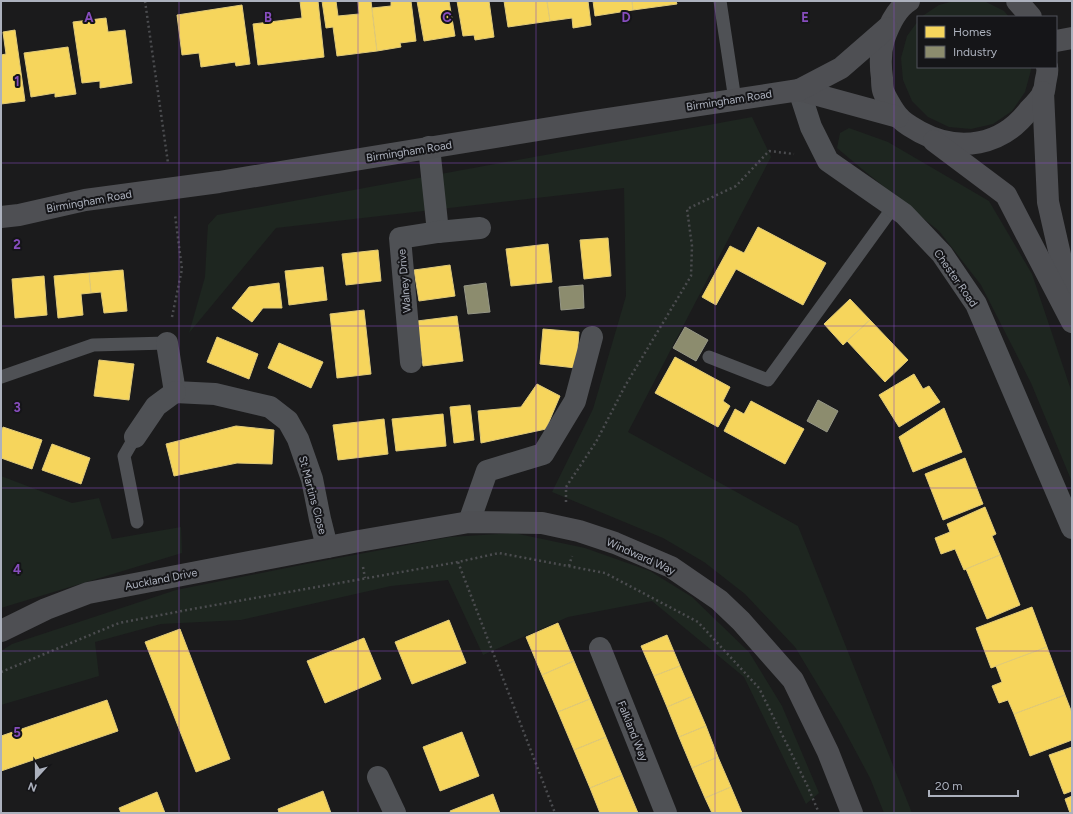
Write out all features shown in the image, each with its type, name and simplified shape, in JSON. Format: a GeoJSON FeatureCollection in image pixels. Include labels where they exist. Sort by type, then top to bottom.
{"type":"FeatureCollection","features":[{"type":"Feature","properties":{"kind":"main road"},"geometry":{"type":"LineString","coordinates":[[1017,1],[1030,16]]}},
{"type":"Feature","properties":{"kind":"main road","name":"Birmingham Road"},"geometry":{"type":"LineString","coordinates":[[7,218],[85,200],[219,182],[429,147],[799,90],[841,68],[898,11]]}},
{"type":"Feature","properties":{"kind":"main road"},"geometry":{"type":"LineString","coordinates":[[898,11],[881,47],[880,62],[883,90],[898,117],[913,128],[930,137],[1006,195],[1072,321]]}},
{"type":"Feature","properties":{"kind":"main road"},"geometry":{"type":"LineString","coordinates":[[1057,41],[1072,38]]}},
{"type":"Feature","properties":{"kind":"main road"},"geometry":{"type":"LineString","coordinates":[[1047,68],[1048,71],[1043,92],[1048,202],[1063,268],[1072,321]]}},
{"type":"Feature","properties":{"kind":"main road","name":"Birmingham Road"},"geometry":{"type":"LineString","coordinates":[[799,90],[898,117]]}},
{"type":"Feature","properties":{"kind":"main road"},"geometry":{"type":"LineString","coordinates":[[930,137],[951,143],[967,144],[995,138],[1011,129],[1021,120],[1043,92]]}},
{"type":"Feature","properties":{"kind":"main road","name":"Windward Way"},"geometry":{"type":"LineString","coordinates":[[327,547],[469,522],[542,523],[579,531],[615,543],[671,567],[719,600],[741,621],[793,680],[828,752],[846,811]]}},
{"type":"Feature","properties":{"kind":"main road","name":"Auckland Drive"},"geometry":{"type":"LineString","coordinates":[[1,631],[46,609],[88,593],[327,547]]}},
{"type":"Feature","properties":{"kind":"street","name":"Chester Road"},"geometry":{"type":"LineString","coordinates":[[799,90],[812,127],[828,161],[904,214],[942,254],[976,304],[1072,528]]}},
{"type":"Feature","properties":{"kind":"street"},"geometry":{"type":"LineString","coordinates":[[429,147],[438,232]]}},
{"type":"Feature","properties":{"kind":"street","name":"Walney Drive"},"geometry":{"type":"LineString","coordinates":[[411,362],[400,238],[438,232],[480,228]]}},
{"type":"Feature","properties":{"kind":"street"},"geometry":{"type":"LineString","coordinates":[[469,522],[486,472],[543,454],[575,401],[592,337]]}},
{"type":"Feature","properties":{"kind":"street"},"geometry":{"type":"LineString","coordinates":[[135,437],[156,406],[175,392],[167,342]]}},
{"type":"Feature","properties":{"kind":"street","name":"St Martins Close"},"geometry":{"type":"LineString","coordinates":[[175,392],[215,394],[270,407],[288,421],[298,439],[312,480],[327,547]]}},
{"type":"Feature","properties":{"kind":"street","name":"Falkland Way"},"geometry":{"type":"LineString","coordinates":[[600,648],[666,813]]}},
{"type":"Feature","properties":{"kind":"street"},"geometry":{"type":"LineString","coordinates":[[378,777],[395,813]]}},
{"type":"Feature","properties":{"kind":"lane"},"geometry":{"type":"LineString","coordinates":[[720,1],[735,100]]}},
{"type":"Feature","properties":{"kind":"lane"},"geometry":{"type":"LineString","coordinates":[[709,357],[768,380],[894,206]]}},
{"type":"Feature","properties":{"kind":"lane"},"geometry":{"type":"LineString","coordinates":[[1,377],[93,345],[167,342]]}},
{"type":"Feature","properties":{"kind":"lane"},"geometry":{"type":"LineString","coordinates":[[135,437],[124,456],[137,522]]}},
{"type":"Feature","properties":{"kind":"path"},"geometry":{"type":"LineString","coordinates":[[566,503],[566,487],[596,442],[625,386],[691,276],[692,246],[687,209],[736,186],[769,151],[792,155],[822,148]]}},
{"type":"Feature","properties":{"kind":"path"},"geometry":{"type":"LineString","coordinates":[[1,672],[119,623],[458,562],[499,553],[606,573],[698,622],[759,688],[807,785],[819,813]]}},
{"type":"Feature","properties":{"kind":"path"},"geometry":{"type":"LineString","coordinates":[[458,562],[555,813]]}},
{"type":"Feature","properties":{"kind":"shaded area"},"geometry":{"type":"Polygon","coordinates":[[[954,1],[984,1],[1004,11],[1008,16],[922,16],[939,5],[954,1]]]}},
{"type":"Feature","properties":{"kind":"shaded area"},"geometry":{"type":"Polygon","coordinates":[[[917,22],[917,68],[1031,68],[1025,92],[1012,111],[993,124],[971,129],[949,127],[928,117],[912,101],[903,80],[901,58],[907,36],[917,22]]]}},
{"type":"Feature","properties":{"kind":"shaded area"},"geometry":{"type":"Polygon","coordinates":[[[752,117],[771,157],[628,432],[798,526],[912,813],[884,813],[870,778],[839,720],[795,647],[745,594],[704,562],[663,538],[552,492],[593,409],[626,296],[624,188],[276,228],[189,333],[205,277],[208,225],[217,215],[752,117]]]}},
{"type":"Feature","properties":{"kind":"shaded area"},"geometry":{"type":"Polygon","coordinates":[[[849,128],[888,142],[989,201],[1032,274],[1072,393],[1072,482],[1031,383],[981,285],[939,231],[837,148],[840,133],[849,128]]]}},
{"type":"Feature","properties":{"kind":"shaded area"},"geometry":{"type":"Polygon","coordinates":[[[1,476],[72,503],[99,498],[112,539],[181,527],[182,553],[1,608],[1,476]]]}},
{"type":"Feature","properties":{"kind":"shaded area"},"geometry":{"type":"Polygon","coordinates":[[[514,533],[585,548],[650,571],[692,597],[749,652],[782,706],[819,793],[806,804],[744,677],[652,601],[568,617],[483,655],[448,580],[391,586],[241,620],[161,624],[95,642],[99,676],[1,705],[1,651],[12,644],[176,590],[450,537],[514,533]]]}},
{"type":"Feature","properties":{"kind":"building: Homes"},"geometry":{"type":"Polygon","coordinates":[[[300,1],[318,1],[324,57],[258,65],[253,24],[302,18],[300,1]]]}},
{"type":"Feature","properties":{"kind":"building: Homes"},"geometry":{"type":"Polygon","coordinates":[[[322,1],[336,1],[338,16],[359,14],[358,1],[371,1],[377,51],[337,56],[333,27],[326,28],[322,1]]]}},
{"type":"Feature","properties":{"kind":"building: Homes"},"geometry":{"type":"Polygon","coordinates":[[[391,1],[411,1],[416,41],[400,43],[401,47],[377,51],[372,8],[391,6],[391,1]]]}},
{"type":"Feature","properties":{"kind":"building: Homes"},"geometry":{"type":"Polygon","coordinates":[[[417,1],[449,1],[455,36],[424,41],[417,1]]]}},
{"type":"Feature","properties":{"kind":"building: Homes"},"geometry":{"type":"Polygon","coordinates":[[[457,1],[489,1],[494,37],[475,40],[474,35],[463,36],[457,1]]]}},
{"type":"Feature","properties":{"kind":"building: Homes"},"geometry":{"type":"Polygon","coordinates":[[[504,1],[547,1],[550,21],[508,27],[504,1]]]}},
{"type":"Feature","properties":{"kind":"building: Homes"},"geometry":{"type":"Polygon","coordinates":[[[547,1],[588,1],[591,25],[573,28],[572,18],[550,21],[547,1]]]}},
{"type":"Feature","properties":{"kind":"building: Homes"},"geometry":{"type":"Polygon","coordinates":[[[593,1],[632,1],[633,10],[595,16],[593,1]]]}},
{"type":"Feature","properties":{"kind":"building: Homes"},"geometry":{"type":"Polygon","coordinates":[[[632,1],[676,1],[677,4],[633,10],[632,1]]]}},
{"type":"Feature","properties":{"kind":"building: Homes"},"geometry":{"type":"Polygon","coordinates":[[[242,5],[250,64],[236,66],[235,62],[201,67],[199,53],[182,55],[177,15],[242,5]]]}},
{"type":"Feature","properties":{"kind":"building: Homes"},"geometry":{"type":"Polygon","coordinates":[[[106,18],[108,32],[125,30],[132,83],[100,88],[100,81],[82,83],[73,22],[106,18]]]}},
{"type":"Feature","properties":{"kind":"building: Homes"},"geometry":{"type":"Polygon","coordinates":[[[15,30],[25,101],[1,104],[1,55],[6,54],[3,32],[15,30]]]}},
{"type":"Feature","properties":{"kind":"building: Homes"},"geometry":{"type":"Polygon","coordinates":[[[68,47],[76,94],[55,97],[55,93],[31,97],[24,53],[68,47]]]}},
{"type":"Feature","properties":{"kind":"building: Homes"},"geometry":{"type":"Polygon","coordinates":[[[758,227],[826,263],[803,305],[736,269],[716,305],[702,297],[730,246],[744,253],[758,227]]]}},
{"type":"Feature","properties":{"kind":"building: Homes"},"geometry":{"type":"Polygon","coordinates":[[[608,238],[611,276],[584,279],[580,240],[608,238]]]}},
{"type":"Feature","properties":{"kind":"building: Homes"},"geometry":{"type":"Polygon","coordinates":[[[548,244],[552,282],[511,286],[506,249],[548,244]]]}},
{"type":"Feature","properties":{"kind":"building: Homes"},"geometry":{"type":"Polygon","coordinates":[[[378,250],[381,281],[346,285],[342,254],[378,250]]]}},
{"type":"Feature","properties":{"kind":"building: Homes"},"geometry":{"type":"Polygon","coordinates":[[[450,265],[455,296],[419,301],[414,270],[450,265]]]}},
{"type":"Feature","properties":{"kind":"building: Homes"},"geometry":{"type":"Polygon","coordinates":[[[323,267],[327,300],[289,305],[285,271],[323,267]]]}},
{"type":"Feature","properties":{"kind":"building: Homes"},"geometry":{"type":"Polygon","coordinates":[[[123,270],[127,311],[104,313],[101,292],[91,293],[89,273],[123,270]]]}},
{"type":"Feature","properties":{"kind":"building: Homes"},"geometry":{"type":"Polygon","coordinates":[[[89,273],[91,293],[81,294],[83,315],[58,318],[54,276],[89,273]]]}},
{"type":"Feature","properties":{"kind":"building: Homes"},"geometry":{"type":"Polygon","coordinates":[[[44,276],[47,315],[15,318],[12,279],[44,276]]]}},
{"type":"Feature","properties":{"kind":"building: Homes"},"geometry":{"type":"Polygon","coordinates":[[[279,283],[282,308],[263,308],[252,322],[232,308],[249,287],[279,283]]]}},
{"type":"Feature","properties":{"kind":"building: Homes"},"geometry":{"type":"Polygon","coordinates":[[[850,299],[870,320],[843,345],[824,324],[850,299]]]}},
{"type":"Feature","properties":{"kind":"building: Homes"},"geometry":{"type":"Polygon","coordinates":[[[364,310],[371,374],[337,378],[330,314],[364,310]]]}},
{"type":"Feature","properties":{"kind":"building: Homes"},"geometry":{"type":"Polygon","coordinates":[[[457,316],[463,361],[423,366],[417,321],[457,316]]]}},
{"type":"Feature","properties":{"kind":"building: Homes"},"geometry":{"type":"Polygon","coordinates":[[[870,320],[908,360],[885,382],[847,341],[870,320]]]}},
{"type":"Feature","properties":{"kind":"building: Homes"},"geometry":{"type":"Polygon","coordinates":[[[543,329],[579,332],[576,368],[540,364],[543,329]]]}},
{"type":"Feature","properties":{"kind":"building: Homes"},"geometry":{"type":"Polygon","coordinates":[[[217,337],[258,354],[249,379],[207,362],[217,337]]]}},
{"type":"Feature","properties":{"kind":"building: Homes"},"geometry":{"type":"Polygon","coordinates":[[[279,343],[323,362],[311,388],[268,368],[279,343]]]}},
{"type":"Feature","properties":{"kind":"building: Homes"},"geometry":{"type":"Polygon","coordinates":[[[675,357],[730,387],[723,401],[730,406],[718,427],[655,393],[675,357]]]}},
{"type":"Feature","properties":{"kind":"building: Homes"},"geometry":{"type":"Polygon","coordinates":[[[99,360],[134,364],[129,400],[94,396],[99,360]]]}},
{"type":"Feature","properties":{"kind":"building: Homes"},"geometry":{"type":"Polygon","coordinates":[[[914,374],[923,389],[929,386],[940,402],[899,427],[879,395],[914,374]]]}},
{"type":"Feature","properties":{"kind":"building: Homes"},"geometry":{"type":"Polygon","coordinates":[[[537,384],[560,396],[546,429],[481,443],[478,411],[521,407],[537,384]]]}},
{"type":"Feature","properties":{"kind":"building: Homes"},"geometry":{"type":"Polygon","coordinates":[[[751,401],[804,429],[785,464],[724,431],[735,409],[744,414],[751,401]]]}},
{"type":"Feature","properties":{"kind":"building: Homes"},"geometry":{"type":"Polygon","coordinates":[[[470,405],[474,440],[454,443],[450,407],[470,405]]]}},
{"type":"Feature","properties":{"kind":"building: Homes"},"geometry":{"type":"Polygon","coordinates":[[[944,408],[962,452],[913,472],[899,437],[944,408]]]}},
{"type":"Feature","properties":{"kind":"building: Homes"},"geometry":{"type":"Polygon","coordinates":[[[443,414],[446,446],[396,451],[392,419],[443,414]]]}},
{"type":"Feature","properties":{"kind":"building: Homes"},"geometry":{"type":"Polygon","coordinates":[[[384,419],[388,454],[338,460],[333,425],[384,419]]]}},
{"type":"Feature","properties":{"kind":"building: Homes"},"geometry":{"type":"Polygon","coordinates":[[[236,426],[274,430],[272,464],[237,463],[174,476],[166,444],[236,426]]]}},
{"type":"Feature","properties":{"kind":"building: Homes"},"geometry":{"type":"Polygon","coordinates":[[[3,427],[42,440],[32,469],[1,458],[1,432],[3,427]]]}},
{"type":"Feature","properties":{"kind":"building: Homes"},"geometry":{"type":"Polygon","coordinates":[[[52,444],[90,458],[81,484],[42,470],[52,444]]]}},
{"type":"Feature","properties":{"kind":"building: Homes"},"geometry":{"type":"Polygon","coordinates":[[[965,458],[983,504],[943,520],[925,474],[965,458]]]}},
{"type":"Feature","properties":{"kind":"building: Homes"},"geometry":{"type":"Polygon","coordinates":[[[985,507],[996,534],[992,536],[1000,555],[964,570],[955,549],[941,554],[935,538],[950,532],[947,524],[985,507]]]}},
{"type":"Feature","properties":{"kind":"building: Homes"},"geometry":{"type":"Polygon","coordinates":[[[1000,555],[1020,605],[987,619],[966,569],[1000,555]]]}},
{"type":"Feature","properties":{"kind":"building: Homes"},"geometry":{"type":"Polygon","coordinates":[[[1032,607],[1047,647],[991,668],[976,628],[1032,607]]]}},
{"type":"Feature","properties":{"kind":"building: Homes"},"geometry":{"type":"Polygon","coordinates":[[[449,620],[466,663],[412,684],[395,642],[449,620]]]}},
{"type":"Feature","properties":{"kind":"building: Homes"},"geometry":{"type":"Polygon","coordinates":[[[558,623],[574,661],[542,675],[526,637],[558,623]]]}},
{"type":"Feature","properties":{"kind":"building: Homes"},"geometry":{"type":"Polygon","coordinates":[[[180,629],[230,759],[196,772],[145,642],[180,629]]]}},
{"type":"Feature","properties":{"kind":"building: Homes"},"geometry":{"type":"Polygon","coordinates":[[[667,635],[680,666],[654,676],[641,646],[667,635]]]}},
{"type":"Feature","properties":{"kind":"building: Homes"},"geometry":{"type":"Polygon","coordinates":[[[364,638],[381,679],[325,703],[307,661],[364,638]]]}},
{"type":"Feature","properties":{"kind":"building: Homes"},"geometry":{"type":"Polygon","coordinates":[[[1047,647],[1065,695],[1014,714],[1008,700],[999,703],[992,686],[1002,682],[996,666],[1047,647]]]}},
{"type":"Feature","properties":{"kind":"building: Homes"},"geometry":{"type":"Polygon","coordinates":[[[574,661],[590,699],[558,712],[542,675],[574,661]]]}},
{"type":"Feature","properties":{"kind":"building: Homes"},"geometry":{"type":"Polygon","coordinates":[[[680,666],[693,696],[667,707],[654,676],[680,666]]]}},
{"type":"Feature","properties":{"kind":"building: Homes"},"geometry":{"type":"Polygon","coordinates":[[[1065,695],[1072,713],[1072,740],[1030,756],[1014,714],[1065,695]]]}},
{"type":"Feature","properties":{"kind":"building: Homes"},"geometry":{"type":"Polygon","coordinates":[[[693,696],[706,726],[679,737],[667,707],[693,696]]]}},
{"type":"Feature","properties":{"kind":"building: Homes"},"geometry":{"type":"Polygon","coordinates":[[[590,699],[606,737],[574,750],[558,712],[590,699]]]}},
{"type":"Feature","properties":{"kind":"building: Homes"},"geometry":{"type":"Polygon","coordinates":[[[107,700],[118,731],[1,771],[1,736],[107,700]]]}},
{"type":"Feature","properties":{"kind":"building: Homes"},"geometry":{"type":"Polygon","coordinates":[[[706,726],[718,757],[692,768],[679,737],[706,726]]]}},
{"type":"Feature","properties":{"kind":"building: Homes"},"geometry":{"type":"Polygon","coordinates":[[[462,732],[479,776],[440,791],[423,747],[462,732]]]}},
{"type":"Feature","properties":{"kind":"building: Homes"},"geometry":{"type":"Polygon","coordinates":[[[606,737],[622,775],[590,788],[574,750],[606,737]]]}},
{"type":"Feature","properties":{"kind":"building: Homes"},"geometry":{"type":"Polygon","coordinates":[[[1072,747],[1072,791],[1064,794],[1049,755],[1072,747]]]}},
{"type":"Feature","properties":{"kind":"building: Homes"},"geometry":{"type":"Polygon","coordinates":[[[718,757],[731,787],[705,798],[692,768],[718,757]]]}},
{"type":"Feature","properties":{"kind":"building: Homes"},"geometry":{"type":"Polygon","coordinates":[[[622,775],[638,813],[600,813],[590,788],[622,775]]]}},
{"type":"Feature","properties":{"kind":"building: Homes"},"geometry":{"type":"Polygon","coordinates":[[[731,787],[742,813],[712,813],[705,798],[731,787]]]}},
{"type":"Feature","properties":{"kind":"building: Homes"},"geometry":{"type":"Polygon","coordinates":[[[323,791],[331,813],[279,813],[278,809],[323,791]]]}},
{"type":"Feature","properties":{"kind":"building: Homes"},"geometry":{"type":"Polygon","coordinates":[[[157,792],[165,813],[121,813],[119,808],[157,792]]]}},
{"type":"Feature","properties":{"kind":"building: Homes"},"geometry":{"type":"Polygon","coordinates":[[[493,794],[500,813],[451,813],[450,811],[493,794]]]}},
{"type":"Feature","properties":{"kind":"building: Homes"},"geometry":{"type":"Polygon","coordinates":[[[1072,796],[1072,813],[1070,813],[1065,799],[1072,796]]]}},
{"type":"Feature","properties":{"kind":"building: Industry"},"geometry":{"type":"Polygon","coordinates":[[[486,283],[490,312],[468,314],[464,286],[486,283]]]}},
{"type":"Feature","properties":{"kind":"building: Industry"},"geometry":{"type":"Polygon","coordinates":[[[583,285],[584,308],[561,310],[559,287],[583,285]]]}},
{"type":"Feature","properties":{"kind":"building: Industry"},"geometry":{"type":"Polygon","coordinates":[[[685,327],[708,340],[696,361],[673,348],[685,327]]]}},
{"type":"Feature","properties":{"kind":"building: Industry"},"geometry":{"type":"Polygon","coordinates":[[[818,400],[838,411],[827,432],[807,421],[818,400]]]}}]}
